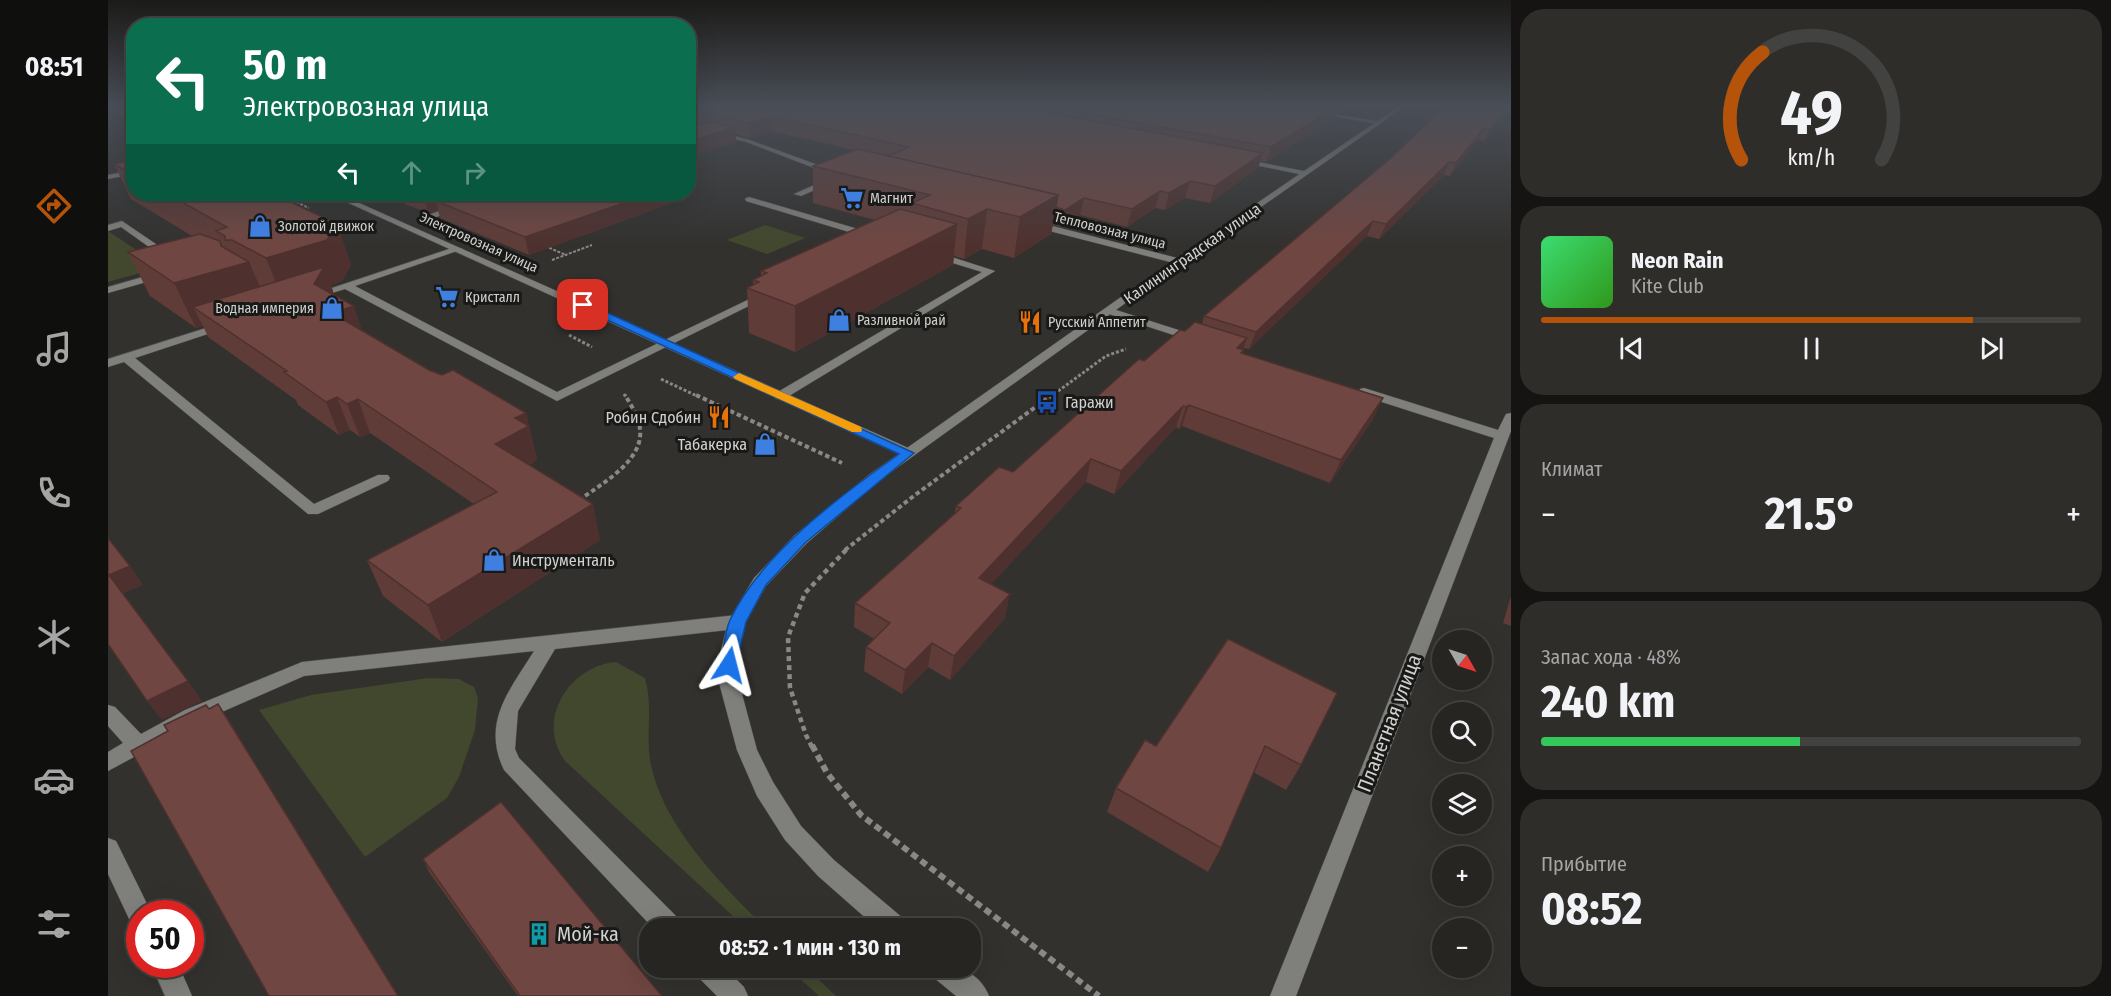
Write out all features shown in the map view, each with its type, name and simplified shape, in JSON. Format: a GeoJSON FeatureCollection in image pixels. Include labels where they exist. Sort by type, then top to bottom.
{"type":"FeatureCollection","features":[{"type":"Feature","properties":{"kind":"street"},"geometry":{"type":"LineString","coordinates":[[782,153],[844,176],[798,194]]}},
{"type":"Feature","properties":{"kind":"street","name":"Калининградская улица"},"geometry":{"type":"LineString","coordinates":[[883,918],[826,868],[793,833],[765,789],[747,750],[728,679],[730,650],[737,622],[760,582],[801,539],[874,477],[1333,153]]}},
{"type":"Feature","properties":{"kind":"street"},"geometry":{"type":"LineString","coordinates":[[1232,159],[1304,173]]}},
{"type":"Feature","properties":{"kind":"street"},"geometry":{"type":"LineString","coordinates":[[108,177],[126,174]]}},
{"type":"Feature","properties":{"kind":"street"},"geometry":{"type":"LineString","coordinates":[[749,199],[883,239],[872,244]]}},
{"type":"Feature","properties":{"kind":"street","name":"Электровозная улица"},"geometry":{"type":"LineString","coordinates":[[349,201],[908,453]]}},
{"type":"Feature","properties":{"kind":"street"},"geometry":{"type":"LineString","coordinates":[[424,218],[471,204]]}},
{"type":"Feature","properties":{"kind":"street","name":"Тепловозная улица"},"geometry":{"type":"LineString","coordinates":[[1024,222],[1178,261]]}},
{"type":"Feature","properties":{"kind":"street"},"geometry":{"type":"LineString","coordinates":[[108,228],[122,224],[175,266],[108,290]]}},
{"type":"Feature","properties":{"kind":"street"},"geometry":{"type":"LineString","coordinates":[[303,299],[458,249]]}},
{"type":"Feature","properties":{"kind":"street"},"geometry":{"type":"LineString","coordinates":[[780,396],[990,271],[926,252]]}},
{"type":"Feature","properties":{"kind":"street"},"geometry":{"type":"LineString","coordinates":[[346,285],[557,397],[777,290]]}},
{"type":"Feature","properties":{"kind":"street"},"geometry":{"type":"LineString","coordinates":[[1110,311],[1205,341]]}},
{"type":"Feature","properties":{"kind":"street"},"geometry":{"type":"LineString","coordinates":[[108,363],[237,321]]}},
{"type":"Feature","properties":{"kind":"street"},"geometry":{"type":"LineString","coordinates":[[126,357],[313,511],[382,478]]}},
{"type":"Feature","properties":{"kind":"street"},"geometry":{"type":"LineString","coordinates":[[1353,389],[1502,436]]}},
{"type":"Feature","properties":{"kind":"street","name":"Планетная улица"},"geometry":{"type":"LineString","coordinates":[[1282,996],[1511,417]]}},
{"type":"Feature","properties":{"kind":"street"},"geometry":{"type":"LineString","coordinates":[[108,762],[192,716],[302,669],[737,622]]}},
{"type":"Feature","properties":{"kind":"street"},"geometry":{"type":"LineString","coordinates":[[548,644],[508,710],[505,749],[511,764],[660,918]]}},
{"type":"Feature","properties":{"kind":"street"},"geometry":{"type":"LineString","coordinates":[[108,713],[138,745]]}},
{"type":"Feature","properties":{"kind":"street"},"geometry":{"type":"LineString","coordinates":[[108,849],[133,900]]}},
{"type":"Feature","properties":{"kind":"street"},"geometry":{"type":"LineString","coordinates":[[171,978],[179,996]]}},
{"type":"Feature","properties":{"kind":"street"},"geometry":{"type":"LineString","coordinates":[[717,978],[735,996]]}},
{"type":"Feature","properties":{"kind":"street"},"geometry":{"type":"LineString","coordinates":[[954,978],[976,996]]}},
{"type":"Feature","properties":{"kind":"path"},"geometry":{"type":"LineString","coordinates":[[535,242],[566,255]]}},
{"type":"Feature","properties":{"kind":"path"},"geometry":{"type":"LineString","coordinates":[[547,262],[592,245]]}},
{"type":"Feature","properties":{"kind":"path"},"geometry":{"type":"LineString","coordinates":[[1100,996],[861,815],[827,773],[806,735],[790,688],[788,637],[805,593],[838,556],[915,495],[1106,356],[1129,348]]}},
{"type":"Feature","properties":{"kind":"path"},"geometry":{"type":"LineString","coordinates":[[588,508],[582,498],[624,467],[641,438],[637,417],[619,385],[625,363]]}},
{"type":"Feature","properties":{"kind":"green space"},"geometry":{"type":"Polygon","coordinates":[[[765,225],[805,238],[767,254],[727,240],[765,225]]]}},
{"type":"Feature","properties":{"kind":"green space"},"geometry":{"type":"Polygon","coordinates":[[[108,231],[162,267],[108,282],[108,231]]]}},
{"type":"Feature","properties":{"kind":"green space"},"geometry":{"type":"Polygon","coordinates":[[[616,662],[645,678],[649,699],[650,760],[656,784],[666,807],[695,852],[730,893],[756,918],[735,918],[565,761],[557,745],[554,729],[556,713],[571,684],[584,673],[616,662]]]}},
{"type":"Feature","properties":{"kind":"green space"},"geometry":{"type":"Polygon","coordinates":[[[428,678],[459,679],[474,687],[478,698],[475,730],[459,777],[447,798],[365,857],[259,710],[311,695],[428,678]]]}},
{"type":"Feature","properties":{"kind":"green space"},"geometry":{"type":"Polygon","coordinates":[[[799,978],[817,978],[836,996],[819,996],[799,978]]]}},
{"type":"Feature","properties":{"kind":"building"},"geometry":{"type":"Polygon","coordinates":[[[846,153],[877,153],[1058,195],[1020,217],[987,209],[968,219],[912,203],[930,195],[813,166],[846,153]]]}},
{"type":"Feature","properties":{"kind":"building"},"geometry":{"type":"Polygon","coordinates":[[[894,153],[1262,153],[1215,186],[1190,181],[1169,193],[1160,191],[1132,209],[1084,198],[1065,210],[1056,207],[1058,195],[888,156],[894,153]]]}},
{"type":"Feature","properties":{"kind":"building"},"geometry":{"type":"Polygon","coordinates":[[[1396,153],[1464,153],[1456,163],[1449,162],[1386,224],[1373,221],[1256,332],[1204,316],[1396,153]]]}},
{"type":"Feature","properties":{"kind":"building"},"geometry":{"type":"Polygon","coordinates":[[[126,162],[126,171],[114,164],[126,162]]]}},
{"type":"Feature","properties":{"kind":"building"},"geometry":{"type":"Polygon","coordinates":[[[180,201],[289,201],[337,224],[327,240],[266,258],[232,240],[225,240],[225,236],[216,231],[227,227],[180,201]]]}},
{"type":"Feature","properties":{"kind":"building"},"geometry":{"type":"Polygon","coordinates":[[[436,201],[630,201],[525,237],[436,201]]]}},
{"type":"Feature","properties":{"kind":"building"},"geometry":{"type":"Polygon","coordinates":[[[900,209],[957,224],[795,306],[747,288],[759,282],[753,280],[767,273],[761,271],[900,209]]]}},
{"type":"Feature","properties":{"kind":"building"},"geometry":{"type":"Polygon","coordinates":[[[200,234],[220,241],[221,246],[249,262],[174,283],[128,252],[200,234]]]}},
{"type":"Feature","properties":{"kind":"building"},"geometry":{"type":"Polygon","coordinates":[[[324,267],[314,284],[354,306],[332,313],[429,370],[442,375],[453,370],[526,413],[515,418],[529,426],[495,444],[593,504],[428,605],[367,560],[497,492],[358,399],[347,404],[337,397],[326,402],[284,372],[287,371],[193,307],[324,267]]]}},
{"type":"Feature","properties":{"kind":"building"},"geometry":{"type":"Polygon","coordinates":[[[1195,322],[1247,338],[1237,348],[1244,350],[1241,353],[1383,398],[1341,460],[1189,405],[1183,406],[1121,471],[1091,459],[979,578],[1010,594],[954,656],[932,643],[905,670],[866,647],[890,623],[855,603],[961,508],[956,506],[999,467],[1013,472],[1139,359],[1144,361],[1180,330],[1185,331],[1195,322]]]}},
{"type":"Feature","properties":{"kind":"building"},"geometry":{"type":"Polygon","coordinates":[[[108,538],[130,566],[109,575],[188,681],[147,701],[108,644],[108,538]]]}},
{"type":"Feature","properties":{"kind":"building"},"geometry":{"type":"Polygon","coordinates":[[[1228,639],[1337,693],[1301,765],[1265,746],[1221,848],[1116,788],[1145,740],[1156,746],[1228,639]]]}},
{"type":"Feature","properties":{"kind":"building"},"geometry":{"type":"Polygon","coordinates":[[[218,704],[398,996],[269,996],[131,751],[168,731],[164,725],[206,705],[209,709],[218,704]]]}},
{"type":"Feature","properties":{"kind":"building","name":"Мой-ка"},"geometry":{"type":"Polygon","coordinates":[[[501,802],[639,968],[639,978],[647,978],[662,996],[520,996],[423,859],[501,802]]]}},
{"type":"Feature","properties":{"kind":"slow traffic"},"geometry":{"type":"LineString","coordinates":[[739,377],[856,430]]}},
{"type":"Feature","properties":{"kind":"place","name":"Магнит"},"geometry":{"type":"Point","coordinates":[852,198]}},
{"type":"Feature","properties":{"kind":"place","name":"Золотой движок"},"geometry":{"type":"Point","coordinates":[260,226]}},
{"type":"Feature","properties":{"kind":"place","name":"Кристалл"},"geometry":{"type":"Point","coordinates":[447,297]}},
{"type":"Feature","properties":{"kind":"place","name":"Водная империя"},"geometry":{"type":"Point","coordinates":[332,308]}},
{"type":"Feature","properties":{"kind":"place","name":"Разливной рай"},"geometry":{"type":"Point","coordinates":[839,320]}},
{"type":"Feature","properties":{"kind":"place","name":"Русский Аппетит"},"geometry":{"type":"Point","coordinates":[1030,322]}},
{"type":"Feature","properties":{"kind":"place","name":"Гаражи"},"geometry":{"type":"Point","coordinates":[1047,402]}},
{"type":"Feature","properties":{"kind":"place","name":"Робин Сдобин"},"geometry":{"type":"Point","coordinates":[719,417]}},
{"type":"Feature","properties":{"kind":"place","name":"Табакерка"},"geometry":{"type":"Point","coordinates":[765,444]}},
{"type":"Feature","properties":{"kind":"place","name":"Инструменталь"},"geometry":{"type":"Point","coordinates":[494,560]}},
{"type":"Feature","properties":{"kind":"place","name":"Мой-ка"},"geometry":{"type":"Point","coordinates":[539,934]}},
{"type":"Feature","properties":{"kind":"route"},"geometry":{"type":"LineString","coordinates":[[583,305],[908,453],[874,477],[801,539],[760,582],[737,622],[729,665]]}}]}
